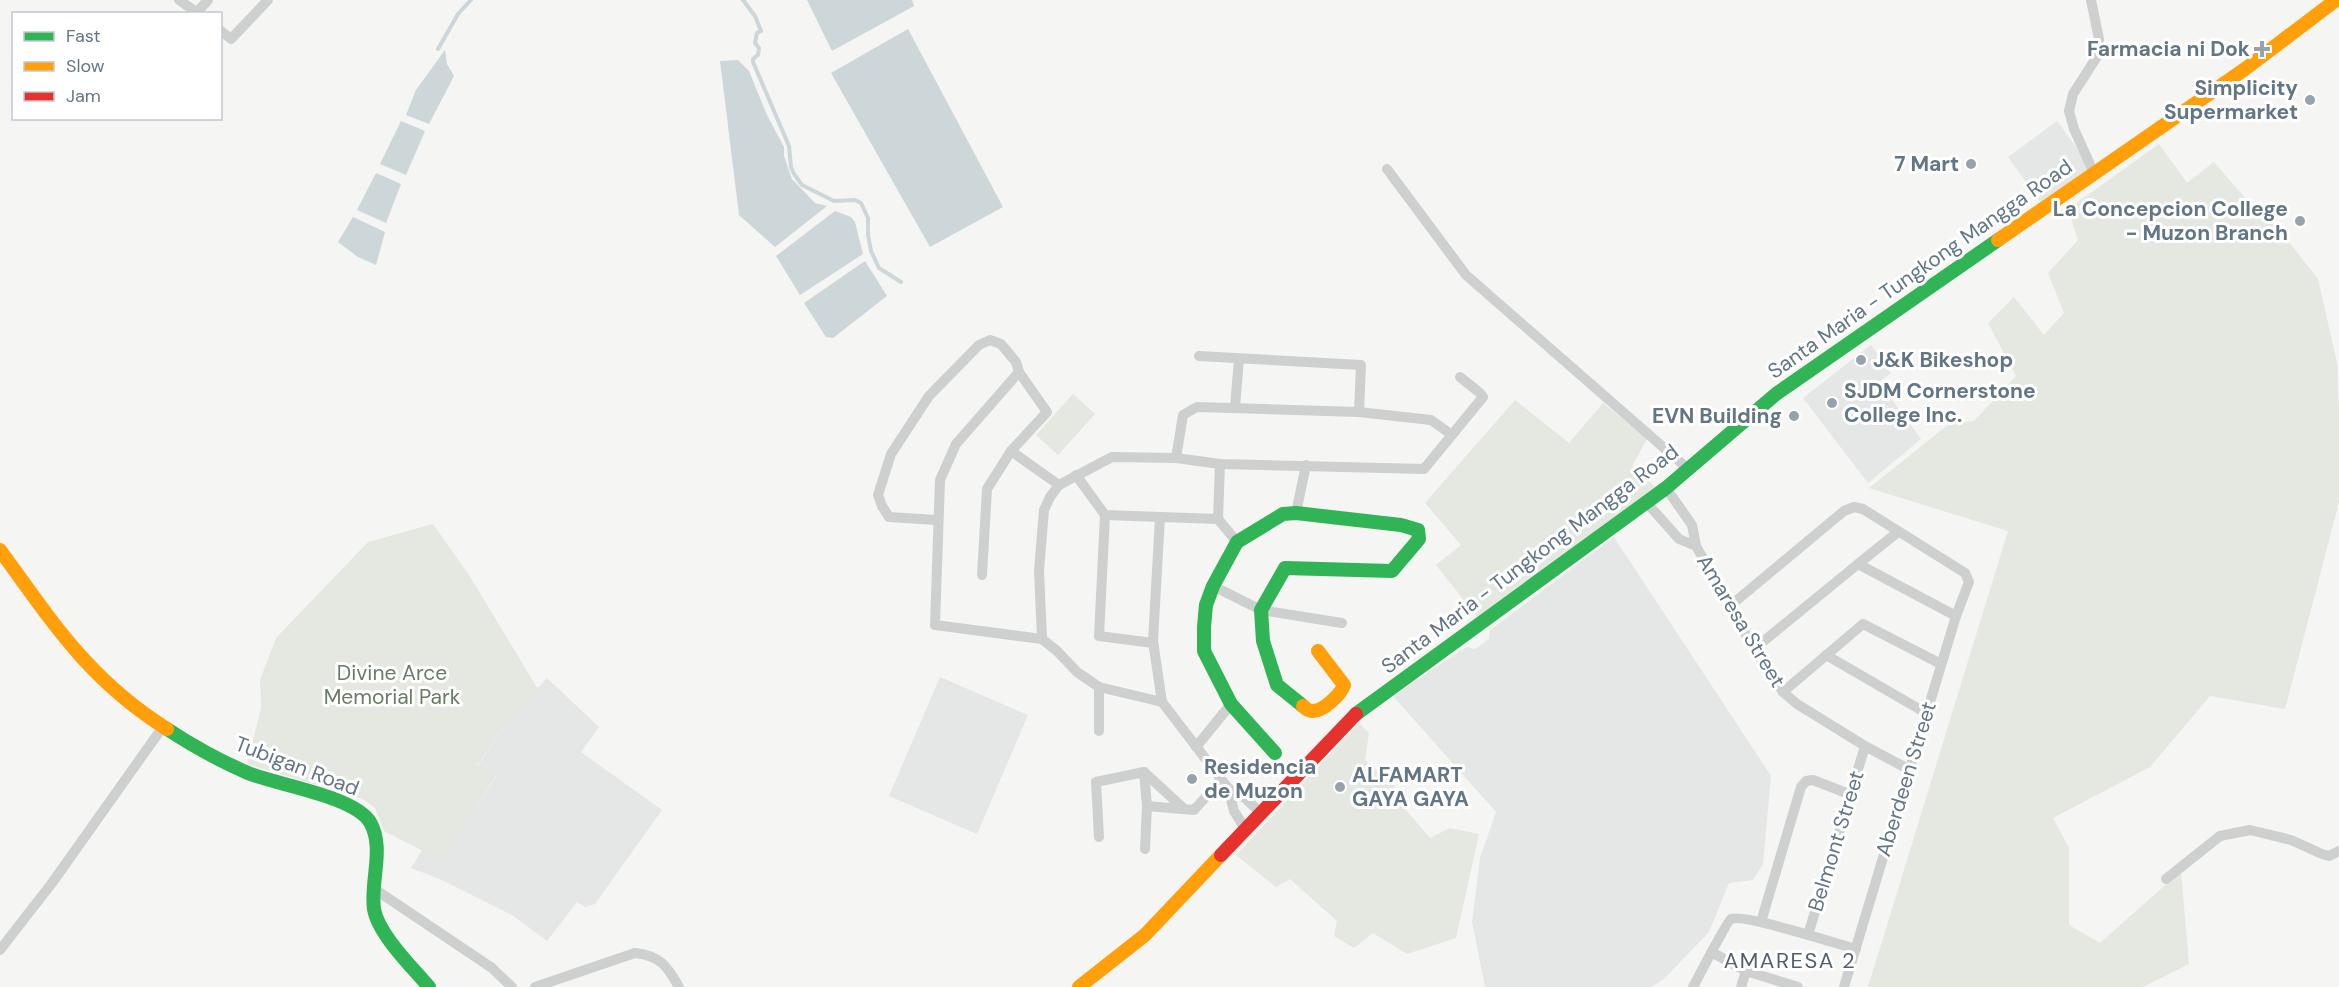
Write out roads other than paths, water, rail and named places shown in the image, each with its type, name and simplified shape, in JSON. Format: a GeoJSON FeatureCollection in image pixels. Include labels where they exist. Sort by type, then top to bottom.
{"type":"FeatureCollection","features":[{"type":"Feature","properties":{"kind":"main road","name":"Santa Maria - Tungkong Mangga Road"},"geometry":{"type":"LineString","coordinates":[[1079,987],[1145,935],[1353,716],[1666,488],[1776,394],[2245,69],[2336,0]]}},
{"type":"Feature","properties":{"kind":"main road"},"geometry":{"type":"LineString","coordinates":[[1275,753],[1231,704],[1204,651],[1206,605],[1213,586],[1237,542],[1283,514],[1296,513],[1401,525],[1418,530],[1419,539],[1392,571],[1285,568],[1261,610],[1263,641],[1277,685],[1312,711],[1320,710],[1342,691],[1344,685],[1318,651]]}},
{"type":"Feature","properties":{"kind":"main road","name":"Tubigan Road"},"geometry":{"type":"LineString","coordinates":[[0,550],[76,653],[126,702],[162,728],[249,773],[347,806],[368,818],[375,834],[374,911],[378,921],[429,987]]}},
{"type":"Feature","properties":{"kind":"street"},"geometry":{"type":"LineString","coordinates":[[179,0],[197,12]]}},
{"type":"Feature","properties":{"kind":"street"},"geometry":{"type":"LineString","coordinates":[[199,12],[208,0]]}},
{"type":"Feature","properties":{"kind":"street"},"geometry":{"type":"LineString","coordinates":[[222,32],[231,39],[268,0]]}},
{"type":"Feature","properties":{"kind":"street"},"geometry":{"type":"LineString","coordinates":[[2091,0],[2099,39],[2098,55],[2073,94],[2069,111],[2074,129],[2094,173]]}},
{"type":"Feature","properties":{"kind":"street"},"geometry":{"type":"LineString","coordinates":[[1387,169],[1466,275],[1687,468]]}},
{"type":"Feature","properties":{"kind":"street"},"geometry":{"type":"LineString","coordinates":[[937,520],[889,517],[878,495],[891,454],[929,396],[979,345],[990,340],[1001,344],[1016,362],[1019,372],[1047,412],[1011,451],[987,489],[982,575]]}},
{"type":"Feature","properties":{"kind":"street"},"geometry":{"type":"LineString","coordinates":[[1199,356],[1361,365],[1359,412]]}},
{"type":"Feature","properties":{"kind":"street"},"geometry":{"type":"LineString","coordinates":[[1235,407],[1239,359]]}},
{"type":"Feature","properties":{"kind":"street"},"geometry":{"type":"LineString","coordinates":[[1019,372],[956,444],[940,480],[935,625],[1042,639],[1077,672],[1098,687],[1162,702]]}},
{"type":"Feature","properties":{"kind":"street"},"geometry":{"type":"LineString","coordinates":[[1042,639],[1039,570],[1044,510],[1059,485],[1112,457],[1176,458],[1220,464],[1424,469],[1483,398],[1460,377]]}},
{"type":"Feature","properties":{"kind":"street"},"geometry":{"type":"LineString","coordinates":[[1176,458],[1183,415],[1197,407],[1359,412],[1431,420],[1452,435]]}},
{"type":"Feature","properties":{"kind":"street"},"geometry":{"type":"LineString","coordinates":[[1011,451],[1059,485]]}},
{"type":"Feature","properties":{"kind":"street"},"geometry":{"type":"LineString","coordinates":[[1220,464],[1218,519],[1237,542]]}},
{"type":"Feature","properties":{"kind":"street"},"geometry":{"type":"LineString","coordinates":[[1296,513],[1306,465]]}},
{"type":"Feature","properties":{"kind":"street"},"geometry":{"type":"LineString","coordinates":[[1076,475],[1105,515],[1099,636],[1153,643]]}},
{"type":"Feature","properties":{"kind":"street","name":"Amaresa Street"},"geometry":{"type":"LineString","coordinates":[[1666,488],[1692,525],[1696,546],[1754,649],[1783,692],[1797,704],[1865,746],[1910,770]]}},
{"type":"Feature","properties":{"kind":"street","name":"Amaresa Street"},"geometry":{"type":"LineString","coordinates":[[1646,502],[1679,539],[1696,546]]}},
{"type":"Feature","properties":{"kind":"street"},"geometry":{"type":"LineString","coordinates":[[1730,606],[1844,511],[1854,507],[1863,509],[1898,532],[1754,649]]}},
{"type":"Feature","properties":{"kind":"street"},"geometry":{"type":"LineString","coordinates":[[1105,515],[1218,519]]}},
{"type":"Feature","properties":{"kind":"street"},"geometry":{"type":"LineString","coordinates":[[1160,517],[1153,643],[1162,702],[1225,784],[1262,814]]}},
{"type":"Feature","properties":{"kind":"street","name":"Aberdeen Street"},"geometry":{"type":"LineString","coordinates":[[1844,987],[1941,664],[1969,582],[1965,573],[1898,532]]}},
{"type":"Feature","properties":{"kind":"street"},"geometry":{"type":"LineString","coordinates":[[1858,564],[1956,616]]}},
{"type":"Feature","properties":{"kind":"street"},"geometry":{"type":"LineString","coordinates":[[1213,586],[1261,610],[1342,623]]}},
{"type":"Feature","properties":{"kind":"street"},"geometry":{"type":"LineString","coordinates":[[1783,692],[1863,624],[1941,664]]}},
{"type":"Feature","properties":{"kind":"street"},"geometry":{"type":"LineString","coordinates":[[1826,655],[1926,713]]}},
{"type":"Feature","properties":{"kind":"street"},"geometry":{"type":"LineString","coordinates":[[1098,687],[1099,731]]}},
{"type":"Feature","properties":{"kind":"street"},"geometry":{"type":"LineString","coordinates":[[1196,747],[1231,704]]}},
{"type":"Feature","properties":{"kind":"street"},"geometry":{"type":"LineString","coordinates":[[0,950],[52,883],[162,728]]}},
{"type":"Feature","properties":{"kind":"street","name":"Belmont Street"},"geometry":{"type":"LineString","coordinates":[[1808,935],[1865,746]]}},
{"type":"Feature","properties":{"kind":"street"},"geometry":{"type":"LineString","coordinates":[[1144,772],[1182,807]]}},
{"type":"Feature","properties":{"kind":"street"},"geometry":{"type":"LineString","coordinates":[[1144,772],[1147,806],[1145,849]]}},
{"type":"Feature","properties":{"kind":"street"},"geometry":{"type":"LineString","coordinates":[[1099,837],[1096,782],[1144,772]]}},
{"type":"Feature","properties":{"kind":"street"},"geometry":{"type":"LineString","coordinates":[[1761,922],[1801,787],[1806,781],[1813,780],[1849,794]]}},
{"type":"Feature","properties":{"kind":"street"},"geometry":{"type":"LineString","coordinates":[[1147,806],[1182,807],[1194,810],[1225,784]]}},
{"type":"Feature","properties":{"kind":"street"},"geometry":{"type":"LineString","coordinates":[[1225,784],[1234,811],[1246,830]]}},
{"type":"Feature","properties":{"kind":"street"},"geometry":{"type":"LineString","coordinates":[[2166,879],[2220,836],[2250,830],[2291,840],[2322,854],[2329,855],[2339,851]]}},
{"type":"Feature","properties":{"kind":"street"},"geometry":{"type":"LineString","coordinates":[[374,888],[492,968],[512,987]]}},
{"type":"Feature","properties":{"kind":"street"},"geometry":{"type":"LineString","coordinates":[[1693,987],[1713,953],[1725,924],[1731,919],[1740,917],[1761,922],[1856,949]]}},
{"type":"Feature","properties":{"kind":"street"},"geometry":{"type":"LineString","coordinates":[[535,987],[635,953],[648,954],[659,959],[669,969],[679,987]]}},
{"type":"Feature","properties":{"kind":"street"},"geometry":{"type":"LineString","coordinates":[[1713,953],[1746,970],[1794,986]]}},
{"type":"Feature","properties":{"kind":"street"},"geometry":{"type":"LineString","coordinates":[[1741,987],[1746,970]]}},
{"type":"Feature","properties":{"kind":"waterway"},"geometry":{"type":"LineString","coordinates":[[438,49],[458,14],[471,0]]}},
{"type":"Feature","properties":{"kind":"waterway"},"geometry":{"type":"LineString","coordinates":[[743,0],[755,16],[761,31],[757,33],[755,43],[759,48],[758,55],[753,62],[789,146],[794,174],[802,185],[834,201],[855,200],[861,203],[868,218],[871,251],[879,268],[901,282]]}},
{"type":"Feature","properties":{"kind":"place","name":"Farmacia ni Dok"},"geometry":{"type":"Point","coordinates":[2262,49]}},
{"type":"Feature","properties":{"kind":"place","name":"Simplicity Supermarket"},"geometry":{"type":"Point","coordinates":[2310,100]}},
{"type":"Feature","properties":{"kind":"place","name":"7 Mart"},"geometry":{"type":"Point","coordinates":[1971,164]}},
{"type":"Feature","properties":{"kind":"place","name":"La Concepcion College - Muzon Branch"},"geometry":{"type":"Point","coordinates":[2300,221]}},
{"type":"Feature","properties":{"kind":"place","name":"J&K Bikeshop"},"geometry":{"type":"Point","coordinates":[1861,360]}},
{"type":"Feature","properties":{"kind":"place","name":"SJDM Cornerstone College Inc."},"geometry":{"type":"Point","coordinates":[1832,403]}},
{"type":"Feature","properties":{"kind":"place","name":"EVN Building"},"geometry":{"type":"Point","coordinates":[1794,416]}},
{"type":"Feature","properties":{"kind":"place","name":"Residencia de Muzon"},"geometry":{"type":"Point","coordinates":[1192,779]}},
{"type":"Feature","properties":{"kind":"place","name":"ALFAMART GAYA GAYA"},"geometry":{"type":"Point","coordinates":[1340,787]}},
{"type":"Feature","properties":{"kind":"district","name":"AMARESA 2"},"geometry":{"type":"Point","coordinates":[1790,960]}},
{"type":"Feature","properties":{"kind":"park label","name":"Divine Arce Memorial Park"},"geometry":{"type":"Point","coordinates":[392,685]}}]}
